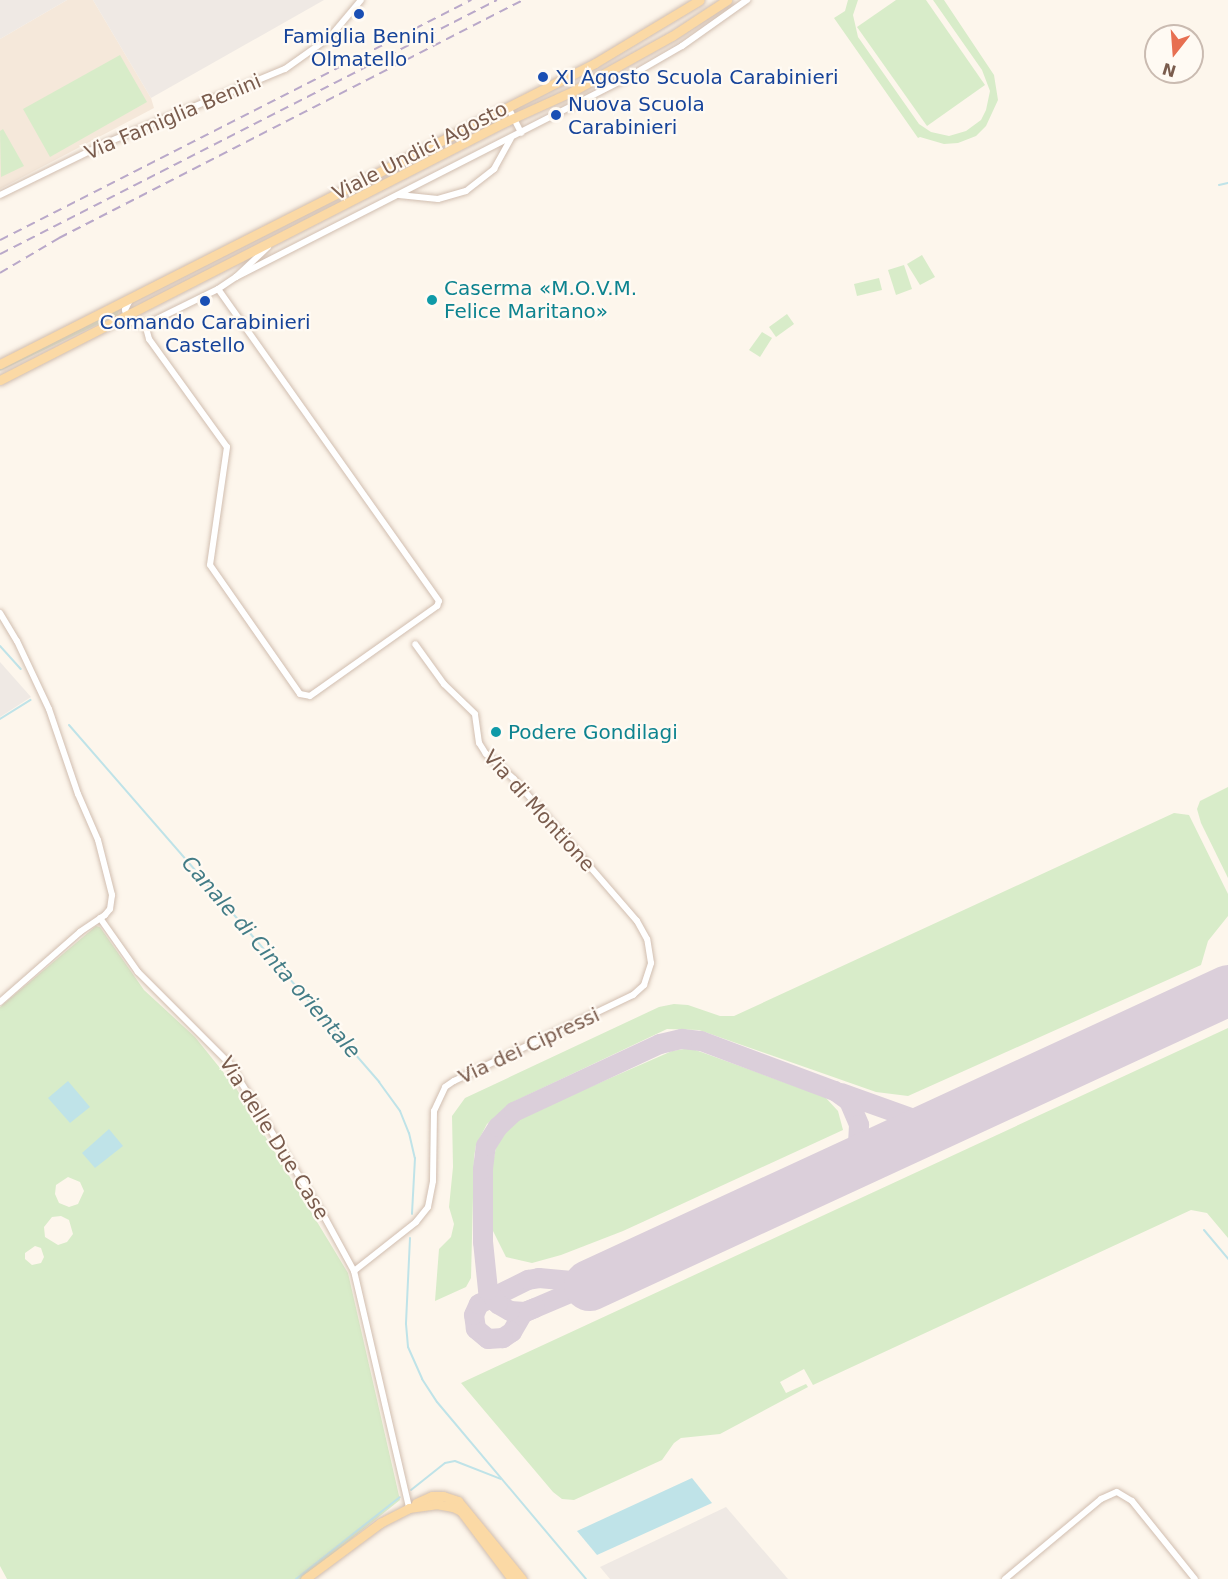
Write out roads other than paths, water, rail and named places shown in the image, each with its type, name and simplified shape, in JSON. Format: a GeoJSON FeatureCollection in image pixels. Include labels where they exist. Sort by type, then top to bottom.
{"type":"FeatureCollection","features":[{"type":"Feature","properties":{"kind":"main road","name":"Viale Undici Agosto"},"geometry":{"type":"LineString","coordinates":[[0,364],[625,47],[700,0]]}},
{"type":"Feature","properties":{"kind":"main road","name":"Viale Undici Agosto"},"geometry":{"type":"LineString","coordinates":[[0,380],[514,118],[621,66],[727,0]]}},
{"type":"Feature","properties":{"kind":"main road"},"geometry":{"type":"LineString","coordinates":[[305,1579],[380,1523],[421,1499],[432,1496],[443,1496],[459,1501],[522,1579]]}},
{"type":"Feature","properties":{"kind":"main road"},"geometry":{"type":"LineString","coordinates":[[409,1508],[436,1504],[453,1507],[460,1511],[512,1579]]}},
{"type":"Feature","properties":{"kind":"street","name":"Via Famiglia Benini"},"geometry":{"type":"LineString","coordinates":[[0,195],[106,143],[285,69],[330,38],[361,0]]}},
{"type":"Feature","properties":{"kind":"street"},"geometry":{"type":"LineString","coordinates":[[236,277],[511,138],[682,46],[747,0]]}},
{"type":"Feature","properties":{"kind":"street"},"geometry":{"type":"LineString","coordinates":[[508,107],[521,132]]}},
{"type":"Feature","properties":{"kind":"street"},"geometry":{"type":"LineString","coordinates":[[395,196],[438,199],[466,191],[494,170],[511,138]]}},
{"type":"Feature","properties":{"kind":"street","name":"Viale Undici Agosto"},"geometry":{"type":"LineString","coordinates":[[145,324],[218,289],[236,277],[282,237]]}},
{"type":"Feature","properties":{"kind":"street"},"geometry":{"type":"LineString","coordinates":[[135,295],[126,305],[126,316],[134,324],[145,324],[146,334],[153,346],[227,447],[210,565],[300,694],[310,696],[437,606],[439,600],[218,289]]}},
{"type":"Feature","properties":{"kind":"street"},"geometry":{"type":"LineString","coordinates":[[0,613],[17,641],[49,709],[78,794],[98,840],[112,894],[110,909],[0,1002]]}},
{"type":"Feature","properties":{"kind":"street","name":"Via di Montione"},"geometry":{"type":"LineString","coordinates":[[416,644],[444,684],[475,714],[482,749],[514,779],[634,917],[649,947]]}},
{"type":"Feature","properties":{"kind":"street","name":"Via delle Due Case"},"geometry":{"type":"LineString","coordinates":[[100,918],[138,972],[229,1063],[324,1216],[354,1271],[409,1508]]}},
{"type":"Feature","properties":{"kind":"street","name":"Via dei Cipressi"},"geometry":{"type":"LineString","coordinates":[[354,1271],[416,1222],[428,1207],[433,1181],[434,1111],[445,1087],[638,992],[644,985],[650,969],[649,947]]}},
{"type":"Feature","properties":{"kind":"street"},"geometry":{"type":"LineString","coordinates":[[1005,1579],[1106,1495],[1120,1492],[1132,1501],[1195,1579]]}},
{"type":"Feature","properties":{"kind":"water"},"geometry":{"type":"Polygon","coordinates":[[[68,1081],[90,1107],[70,1123],[48,1098],[68,1081]]]}},
{"type":"Feature","properties":{"kind":"water"},"geometry":{"type":"Polygon","coordinates":[[[109,1129],[123,1146],[95,1168],[82,1153],[109,1129]]]}},
{"type":"Feature","properties":{"kind":"water"},"geometry":{"type":"Polygon","coordinates":[[[692,1478],[712,1503],[597,1555],[577,1531],[692,1478]]]}},
{"type":"Feature","properties":{"kind":"waterway"},"geometry":{"type":"LineString","coordinates":[[1219,185],[1228,183]]}},
{"type":"Feature","properties":{"kind":"waterway","name":"Canale di Cinta orientale"},"geometry":{"type":"LineString","coordinates":[[0,646],[21,669]]}},
{"type":"Feature","properties":{"kind":"waterway"},"geometry":{"type":"LineString","coordinates":[[0,719],[31,700]]}},
{"type":"Feature","properties":{"kind":"waterway","name":"Canale di Cinta orientale"},"geometry":{"type":"LineString","coordinates":[[69,725],[379,1082],[400,1111],[409,1133],[415,1158],[412,1214]]}},
{"type":"Feature","properties":{"kind":"waterway"},"geometry":{"type":"LineString","coordinates":[[1204,1230],[1228,1259]]}},
{"type":"Feature","properties":{"kind":"waterway","name":"Canale di Cinta orientale"},"geometry":{"type":"LineString","coordinates":[[410,1238],[406,1324],[408,1347],[422,1379],[437,1402],[586,1579]]}},
{"type":"Feature","properties":{"kind":"waterway"},"geometry":{"type":"LineString","coordinates":[[411,1490],[445,1463],[455,1461],[501,1479]]}},
{"type":"Feature","properties":{"kind":"waterway"},"geometry":{"type":"LineString","coordinates":[[296,1579],[400,1497]]}},
{"type":"Feature","properties":{"kind":"railway"},"geometry":{"type":"LineString","coordinates":[[0,240],[471,0]]}},
{"type":"Feature","properties":{"kind":"railway"},"geometry":{"type":"LineString","coordinates":[[0,254],[497,0]]}},
{"type":"Feature","properties":{"kind":"railway"},"geometry":{"type":"LineString","coordinates":[[0,273],[59,238],[523,0]]}},
{"type":"Feature","properties":{"kind":"place","name":"Famiglia Benini Olmatello"},"geometry":{"type":"Point","coordinates":[359,14]}},
{"type":"Feature","properties":{"kind":"place","name":"XI Agosto Scuola Carabinieri"},"geometry":{"type":"Point","coordinates":[543,77]}},
{"type":"Feature","properties":{"kind":"place","name":"Nuova Scuola Carabinieri"},"geometry":{"type":"Point","coordinates":[556,115]}},
{"type":"Feature","properties":{"kind":"place","name":"Caserma «M.O.V.M. Felice Maritano»"},"geometry":{"type":"Point","coordinates":[432,300]}},
{"type":"Feature","properties":{"kind":"place","name":"Comando Carabinieri Castello"},"geometry":{"type":"Point","coordinates":[205,301]}},
{"type":"Feature","properties":{"kind":"place","name":"Podere Gondilagi"},"geometry":{"type":"Point","coordinates":[496,732]}}]}
